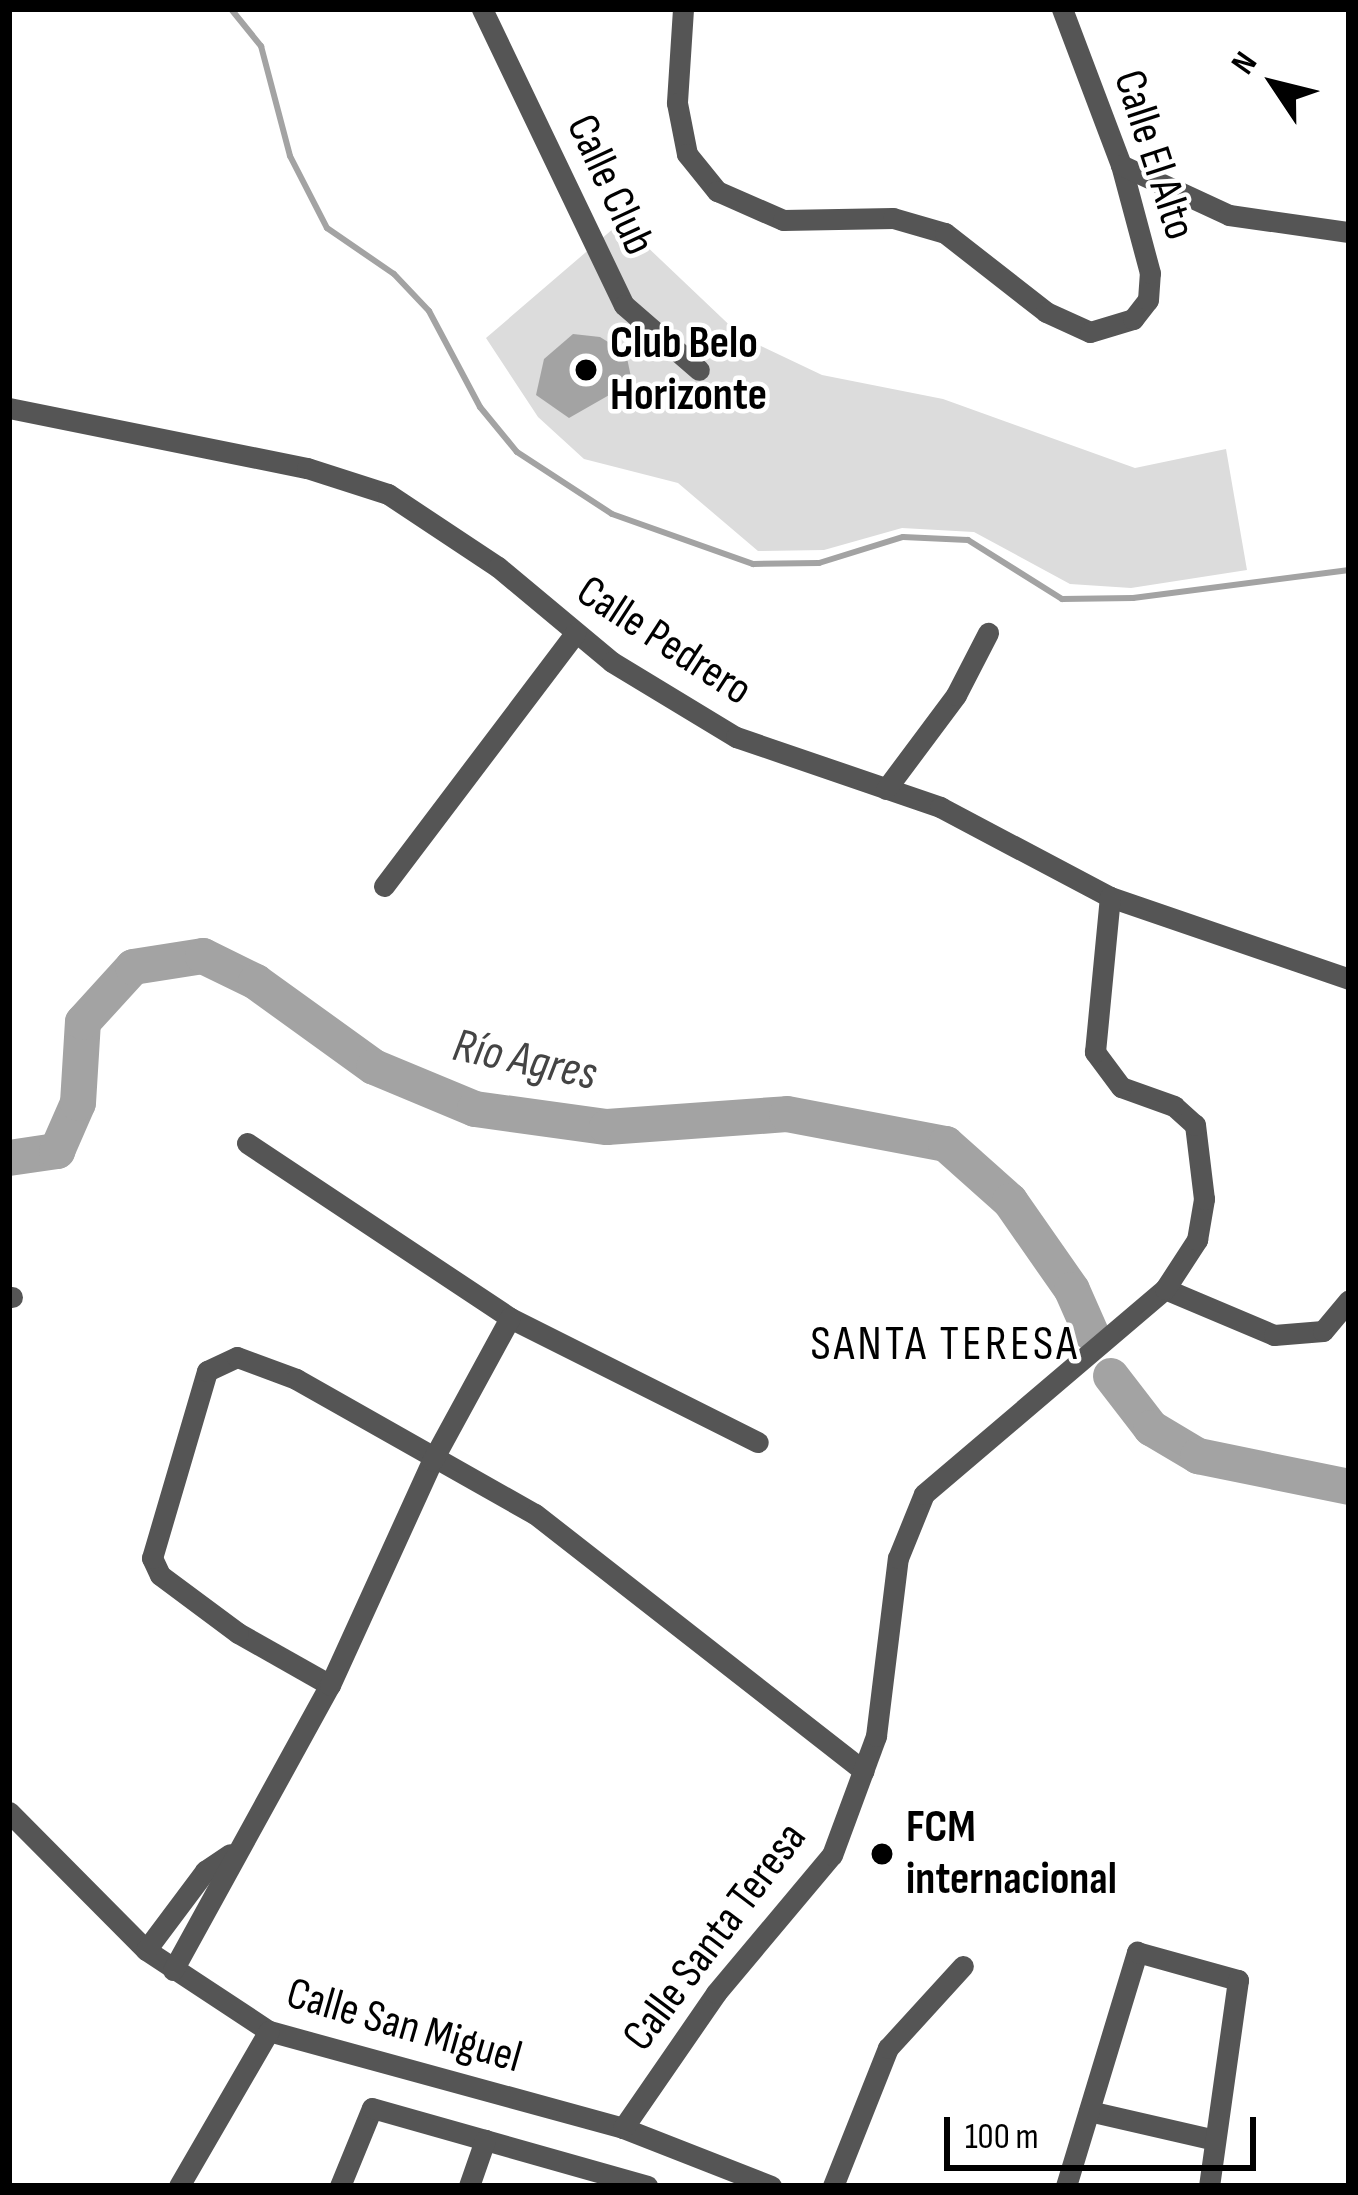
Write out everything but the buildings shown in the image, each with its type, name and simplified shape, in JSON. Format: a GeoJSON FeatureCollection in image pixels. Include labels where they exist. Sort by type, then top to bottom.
{"type":"FeatureCollection","features":[{"type":"Feature","properties":{"kind":"street","name":"Calle Club"},"geometry":{"type":"LineString","coordinates":[[482,9],[623,304],[699,370]]}},
{"type":"Feature","properties":{"kind":"street","name":"Calle El Alto"},"geometry":{"type":"LineString","coordinates":[[682,9],[677,103],[687,154],[717,190],[783,220],[893,218],[945,233],[1046,312],[1090,332],[1133,319],[1148,300],[1150,273],[1121,165],[1062,9]]}},
{"type":"Feature","properties":{"kind":"street"},"geometry":{"type":"LineString","coordinates":[[1121,165],[1229,215],[1349,232]]}},
{"type":"Feature","properties":{"kind":"street","name":"Calle Pedrero"},"geometry":{"type":"LineString","coordinates":[[9,408],[307,468],[388,494],[446,528],[575,633],[736,737],[940,807],[1110,897],[1349,980]]}},
{"type":"Feature","properties":{"kind":"street"},"geometry":{"type":"LineString","coordinates":[[384,886],[575,633]]}},
{"type":"Feature","properties":{"kind":"street"},"geometry":{"type":"LineString","coordinates":[[886,789],[956,695],[988,633]]}},
{"type":"Feature","properties":{"kind":"street","name":"Calle Santa Teresa"},"geometry":{"type":"LineString","coordinates":[[623,2128],[716,1993],[832,1855],[876,1736],[898,1558],[924,1494],[1165,1289],[1197,1240],[1202,1145],[1187,1116],[1121,1087],[1095,1052],[1110,897]]}},
{"type":"Feature","properties":{"kind":"street"},"geometry":{"type":"LineString","coordinates":[[247,1143],[510,1318],[758,1442]]}},
{"type":"Feature","properties":{"kind":"street"},"geometry":{"type":"LineString","coordinates":[[1165,1289],[1274,1335],[1323,1331],[1349,1300]]}},
{"type":"Feature","properties":{"kind":"street"},"geometry":{"type":"LineString","coordinates":[[173,1970],[230,1854],[330,1685],[432,1461],[510,1318]]}},
{"type":"Feature","properties":{"kind":"street"},"geometry":{"type":"LineString","coordinates":[[330,1685],[238,1633],[160,1575],[152,1558],[207,1371],[237,1357],[296,1379],[432,1461],[535,1514],[864,1771]]}},
{"type":"Feature","properties":{"kind":"street","name":"Calle San Miguel"},"geometry":{"type":"LineString","coordinates":[[9,1812],[146,1950],[269,2031],[623,2128],[772,2186]]}},
{"type":"Feature","properties":{"kind":"street"},"geometry":{"type":"LineString","coordinates":[[146,1950],[205,1871],[230,1854]]}},
{"type":"Feature","properties":{"kind":"street"},"geometry":{"type":"LineString","coordinates":[[1066,2186],[1137,1952],[1238,1979],[1211,2138],[1209,2186]]}},
{"type":"Feature","properties":{"kind":"street"},"geometry":{"type":"LineString","coordinates":[[833,2186],[888,2048],[963,1966]]}},
{"type":"Feature","properties":{"kind":"street"},"geometry":{"type":"LineString","coordinates":[[179,2186],[269,2031]]}},
{"type":"Feature","properties":{"kind":"street"},"geometry":{"type":"LineString","coordinates":[[340,2186],[372,2108],[608,2180],[647,2186]]}},
{"type":"Feature","properties":{"kind":"street"},"geometry":{"type":"LineString","coordinates":[[1089,2111],[1211,2138]]}},
{"type":"Feature","properties":{"kind":"street"},"geometry":{"type":"LineString","coordinates":[[469,2186],[485,2140]]}},
{"type":"Feature","properties":{"kind":"shaded area","name":"Club Belo Horizonte"},"geometry":{"type":"Polygon","coordinates":[[[621,222],[742,337],[822,375],[943,399],[1135,468],[1226,449],[1247,570],[1131,588],[1070,584],[974,532],[902,528],[824,550],[758,551],[678,483],[584,459],[538,417],[486,338],[621,222]]]}},
{"type":"Feature","properties":{"kind":"shaded area","name":"Club Belo Horizonte"},"geometry":{"type":"Polygon","coordinates":[[[573,334],[600,337],[626,353],[632,382],[569,418],[536,395],[544,359],[573,334]]]}},
{"type":"Feature","properties":{"kind":"waterway"},"geometry":{"type":"LineString","coordinates":[[231,9],[261,46],[290,156],[327,228],[394,274],[429,311],[480,407],[517,452],[612,514],[753,564],[819,563],[903,537],[968,540],[1062,599],[1133,598],[1349,570]]}},
{"type":"Feature","properties":{"kind":"waterway","name":"Río Agres"},"geometry":{"type":"LineString","coordinates":[[9,1158],[57,1151],[78,1103],[83,1022],[133,967],[203,956],[256,982],[374,1067],[475,1109],[607,1127],[787,1114],[946,1144],[1010,1201],[1072,1290],[1091,1333]]}},
{"type":"Feature","properties":{"kind":"waterway","name":"Río Agres"},"geometry":{"type":"LineString","coordinates":[[1111,1376],[1151,1428],[1198,1456],[1349,1487]]}},
{"type":"Feature","properties":{"kind":"place","name":"Club Belo Horizonte"},"geometry":{"type":"Point","coordinates":[586,370]}},
{"type":"Feature","properties":{"kind":"place","name":"FCM internacional"},"geometry":{"type":"Point","coordinates":[882,1854]}},
{"type":"Feature","properties":{"kind":"district","name":"SANTA TERESA"},"geometry":{"type":"Point","coordinates":[945,1345]}}]}
